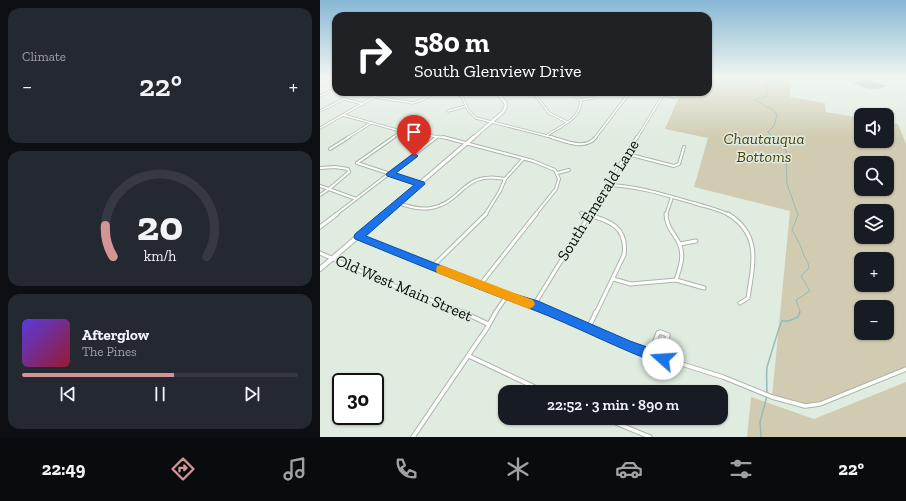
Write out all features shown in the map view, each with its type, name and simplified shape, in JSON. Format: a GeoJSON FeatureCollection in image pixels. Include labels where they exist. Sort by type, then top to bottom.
{"type":"FeatureCollection","features":[{"type":"Feature","properties":{"kind":"street"},"geometry":{"type":"LineString","coordinates":[[320,128],[374,97]]}},
{"type":"Feature","properties":{"kind":"street"},"geometry":{"type":"LineString","coordinates":[[378,97],[414,103],[426,97]]}},
{"type":"Feature","properties":{"kind":"street"},"geometry":{"type":"LineString","coordinates":[[463,97],[466,106],[476,118],[576,144],[586,144],[592,141],[626,97]]}},
{"type":"Feature","properties":{"kind":"street"},"geometry":{"type":"LineString","coordinates":[[320,269],[504,112],[506,106],[501,97]]}},
{"type":"Feature","properties":{"kind":"street"},"geometry":{"type":"LineString","coordinates":[[538,97],[549,113],[567,122]]}},
{"type":"Feature","properties":{"kind":"street"},"geometry":{"type":"LineString","coordinates":[[546,136],[580,112],[580,100],[577,97]]}},
{"type":"Feature","properties":{"kind":"street","name":"South Emerald Lane"},"geometry":{"type":"LineString","coordinates":[[534,305],[662,97]]}},
{"type":"Feature","properties":{"kind":"street"},"geometry":{"type":"LineString","coordinates":[[580,100],[594,98]]}},
{"type":"Feature","properties":{"kind":"street"},"geometry":{"type":"LineString","coordinates":[[320,111],[344,99],[363,104]]}},
{"type":"Feature","properties":{"kind":"street"},"geometry":{"type":"LineString","coordinates":[[448,110],[466,106]]}},
{"type":"Feature","properties":{"kind":"street"},"geometry":{"type":"LineString","coordinates":[[343,115],[402,132],[439,136],[523,158],[553,168],[559,179],[556,189],[480,285]]}},
{"type":"Feature","properties":{"kind":"street"},"geometry":{"type":"LineString","coordinates":[[330,149],[371,123]]}},
{"type":"Feature","properties":{"kind":"street"},"geometry":{"type":"LineString","coordinates":[[402,132],[357,163],[421,184]]}},
{"type":"Feature","properties":{"kind":"street"},"geometry":{"type":"LineString","coordinates":[[320,227],[439,136]]}},
{"type":"Feature","properties":{"kind":"street"},"geometry":{"type":"LineString","coordinates":[[627,154],[674,166],[679,164],[684,147]]}},
{"type":"Feature","properties":{"kind":"street"},"geometry":{"type":"LineString","coordinates":[[433,266],[488,212],[500,192],[505,179],[523,158]]}},
{"type":"Feature","properties":{"kind":"street"},"geometry":{"type":"LineString","coordinates":[[320,168],[336,167],[348,169],[349,172],[320,195]]}},
{"type":"Feature","properties":{"kind":"street"},"geometry":{"type":"LineString","coordinates":[[557,173],[569,170]]}},
{"type":"Feature","properties":{"kind":"street"},"geometry":{"type":"LineString","coordinates":[[398,203],[415,209],[436,208],[448,202],[475,180],[487,177],[505,179]]}},
{"type":"Feature","properties":{"kind":"street"},"geometry":{"type":"LineString","coordinates":[[607,185],[627,186],[710,207],[729,214],[738,221],[751,241],[753,255],[748,298],[740,304]]}},
{"type":"Feature","properties":{"kind":"street"},"geometry":{"type":"LineString","coordinates":[[320,186],[356,199]]}},
{"type":"Feature","properties":{"kind":"street"},"geometry":{"type":"LineString","coordinates":[[672,197],[666,219],[680,244],[682,258],[676,280]]}},
{"type":"Feature","properties":{"kind":"street"},"geometry":{"type":"LineString","coordinates":[[581,213],[599,217],[611,223],[620,230],[625,238],[626,246],[624,256],[588,329]]}},
{"type":"Feature","properties":{"kind":"street"},"geometry":{"type":"LineString","coordinates":[[359,237],[507,296],[534,305],[588,329],[663,359],[723,377],[772,397],[805,406],[820,404],[906,369]]}},
{"type":"Feature","properties":{"kind":"street"},"geometry":{"type":"LineString","coordinates":[[680,244],[696,241]]}},
{"type":"Feature","properties":{"kind":"street","name":"Old West Main Street"},"geometry":{"type":"LineString","coordinates":[[320,253],[394,286],[465,312],[488,324]]}},
{"type":"Feature","properties":{"kind":"street"},"geometry":{"type":"LineString","coordinates":[[613,278],[631,284],[676,280],[704,288]]}},
{"type":"Feature","properties":{"kind":"street"},"geometry":{"type":"LineString","coordinates":[[413,437],[469,356],[507,296]]}},
{"type":"Feature","properties":{"kind":"street"},"geometry":{"type":"LineString","coordinates":[[650,354],[658,333],[665,333],[668,337],[663,359]]}},
{"type":"Feature","properties":{"kind":"street"},"geometry":{"type":"LineString","coordinates":[[469,356],[530,385]]}},
{"type":"Feature","properties":{"kind":"street"},"geometry":{"type":"LineString","coordinates":[[621,425],[650,437]]}},
{"type":"Feature","properties":{"kind":"green space","name":"Chautauqua Bottoms"},"geometry":{"type":"Polygon","coordinates":[[[679,97],[792,97],[825,103],[826,112],[854,117],[854,148],[894,148],[894,123],[898,124],[906,144],[906,369],[820,404],[805,406],[772,397],[790,211],[694,187],[708,138],[665,129],[679,97]]]}},
{"type":"Feature","properties":{"kind":"green space"},"geometry":{"type":"Polygon","coordinates":[[[906,382],[906,437],[747,437],[751,397],[814,419],[906,382]]]}},
{"type":"Feature","properties":{"kind":"waterway"},"geometry":{"type":"LineString","coordinates":[[763,97],[755,100],[773,110],[777,115],[774,126],[768,132],[786,150],[787,184],[798,215],[792,230],[809,266],[809,268],[801,276],[810,291],[796,300],[800,311],[799,313]]}},
{"type":"Feature","properties":{"kind":"waterway"},"geometry":{"type":"LineString","coordinates":[[767,393],[767,367],[781,323],[782,321],[789,321],[798,317],[800,312]]}},
{"type":"Feature","properties":{"kind":"waterway"},"geometry":{"type":"LineString","coordinates":[[761,437],[760,422],[767,396]]}},
{"type":"Feature","properties":{"kind":"slow traffic"},"geometry":{"type":"LineString","coordinates":[[441,270],[529,304]]}},
{"type":"Feature","properties":{"kind":"route"},"geometry":{"type":"LineString","coordinates":[[414,156],[390,174],[421,184],[359,237],[507,296],[534,305],[629,347],[663,359]]}}]}
